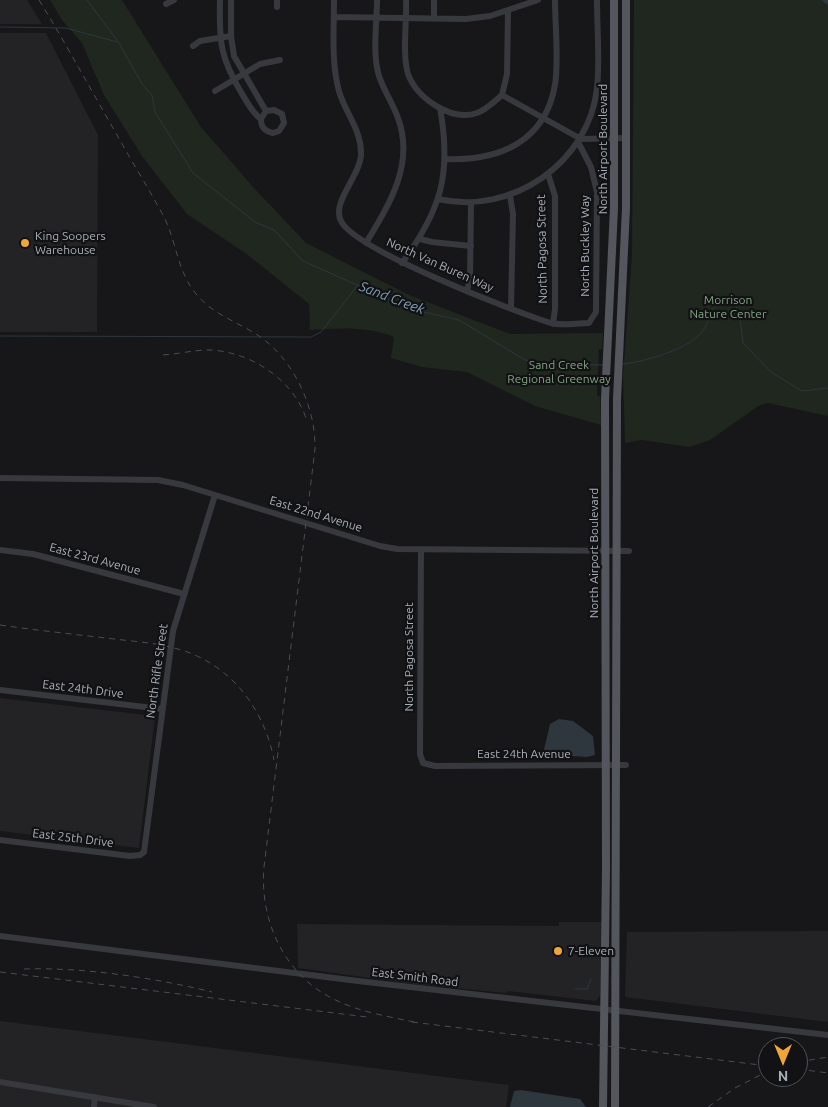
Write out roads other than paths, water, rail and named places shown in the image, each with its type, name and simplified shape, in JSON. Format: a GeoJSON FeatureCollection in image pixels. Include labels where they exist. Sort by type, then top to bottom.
{"type":"FeatureCollection","features":[{"type":"Feature","properties":{"kind":"main road","name":"North Airport Boulevard"},"geometry":{"type":"LineString","coordinates":[[603,1107],[606,765],[604,399],[614,208],[614,0]]}},
{"type":"Feature","properties":{"kind":"main road","name":"North Airport Boulevard"},"geometry":{"type":"LineString","coordinates":[[615,1107],[617,399],[626,208],[626,0]]}},
{"type":"Feature","properties":{"kind":"street"},"geometry":{"type":"LineString","coordinates":[[166,4],[174,0]]}},
{"type":"Feature","properties":{"kind":"street"},"geometry":{"type":"LineString","coordinates":[[220,0],[220,37],[224,60],[233,79],[255,115],[261,119],[266,131],[274,133],[284,123],[282,114],[274,110],[266,112],[261,119]]}},
{"type":"Feature","properties":{"kind":"street"},"geometry":{"type":"LineString","coordinates":[[231,0],[231,36],[234,56],[266,112]]}},
{"type":"Feature","properties":{"kind":"street","name":"North Van Buren Way"},"geometry":{"type":"LineString","coordinates":[[334,0],[335,67],[339,92],[357,129],[361,154],[360,166],[339,206],[338,215],[348,230],[366,243],[402,263],[511,308],[553,324],[589,323]]}},
{"type":"Feature","properties":{"kind":"street"},"geometry":{"type":"LineString","coordinates":[[366,243],[391,201],[399,180],[403,156],[403,138],[399,119],[379,76],[376,49],[377,0]]}},
{"type":"Feature","properties":{"kind":"street"},"geometry":{"type":"LineString","coordinates":[[406,0],[406,62],[409,75],[427,99],[440,108],[460,116],[477,113],[502,95],[507,74],[508,11]]}},
{"type":"Feature","properties":{"kind":"street"},"geometry":{"type":"LineString","coordinates":[[434,0],[434,18]]}},
{"type":"Feature","properties":{"kind":"street"},"geometry":{"type":"LineString","coordinates":[[334,17],[466,18],[508,11],[538,0]]}},
{"type":"Feature","properties":{"kind":"street"},"geometry":{"type":"LineString","coordinates":[[446,159],[469,160],[504,152],[528,136],[542,117],[550,101],[555,84],[555,0]]}},
{"type":"Feature","properties":{"kind":"street"},"geometry":{"type":"LineString","coordinates":[[438,199],[471,204],[510,196],[530,187],[548,174],[580,140],[597,88],[597,0]]}},
{"type":"Feature","properties":{"kind":"street"},"geometry":{"type":"LineString","coordinates":[[193,46],[200,41],[231,36]]}},
{"type":"Feature","properties":{"kind":"street"},"geometry":{"type":"LineString","coordinates":[[215,91],[260,64],[280,60]]}},
{"type":"Feature","properties":{"kind":"street"},"geometry":{"type":"LineString","coordinates":[[502,95],[580,140],[626,138]]}},
{"type":"Feature","properties":{"kind":"street"},"geometry":{"type":"LineString","coordinates":[[402,263],[420,238],[438,199],[446,159],[440,108]]}},
{"type":"Feature","properties":{"kind":"street","name":"North Buckley Way"},"geometry":{"type":"LineString","coordinates":[[580,140],[591,167],[596,192],[596,312],[589,323]]}},
{"type":"Feature","properties":{"kind":"street","name":"North Pagosa Street"},"geometry":{"type":"LineString","coordinates":[[548,174],[554,196],[553,324]]}},
{"type":"Feature","properties":{"kind":"street"},"geometry":{"type":"LineString","coordinates":[[510,196],[513,214],[511,308]]}},
{"type":"Feature","properties":{"kind":"street"},"geometry":{"type":"LineString","coordinates":[[466,290],[470,279],[471,204]]}},
{"type":"Feature","properties":{"kind":"street"},"geometry":{"type":"LineString","coordinates":[[420,238],[432,242],[470,246]]}},
{"type":"Feature","properties":{"kind":"street","name":"East 22nd Avenue"},"geometry":{"type":"LineString","coordinates":[[0,478],[144,478],[171,482],[380,546],[421,550],[629,551]]}},
{"type":"Feature","properties":{"kind":"street","name":"North Rifle Street"},"geometry":{"type":"LineString","coordinates":[[142,854],[145,850],[170,647],[184,594],[215,495]]}},
{"type":"Feature","properties":{"kind":"street","name":"East 23rd Avenue"},"geometry":{"type":"LineString","coordinates":[[0,550],[33,554],[184,594]]}},
{"type":"Feature","properties":{"kind":"street","name":"North Pagosa Street"},"geometry":{"type":"LineString","coordinates":[[421,550],[420,754],[423,763]]}},
{"type":"Feature","properties":{"kind":"street","name":"East 24th Drive"},"geometry":{"type":"LineString","coordinates":[[0,690],[162,709]]}},
{"type":"Feature","properties":{"kind":"street","name":"East 24th Avenue"},"geometry":{"type":"LineString","coordinates":[[423,763],[435,766],[626,765]]}},
{"type":"Feature","properties":{"kind":"street","name":"East 25th Drive"},"geometry":{"type":"LineString","coordinates":[[0,840],[130,856],[142,854]]}},
{"type":"Feature","properties":{"kind":"street","name":"East Smith Road"},"geometry":{"type":"LineString","coordinates":[[0,936],[358,981],[828,1035]]}},
{"type":"Feature","properties":{"kind":"street"},"geometry":{"type":"LineString","coordinates":[[0,1082],[154,1107]]}},
{"type":"Feature","properties":{"kind":"street"},"geometry":{"type":"LineString","coordinates":[[94,1107],[95,1098]]}},
{"type":"Feature","properties":{"kind":"waterway","name":"Sand Creek"},"geometry":{"type":"LineString","coordinates":[[87,0],[119,43],[142,84],[152,95],[155,112],[193,173],[255,222],[274,230],[303,261],[411,309],[459,320],[525,360],[545,364],[603,365]]}},
{"type":"Feature","properties":{"kind":"waterway"},"geometry":{"type":"LineString","coordinates":[[0,27],[66,28],[117,42]]}},
{"type":"Feature","properties":{"kind":"waterway"},"geometry":{"type":"LineString","coordinates":[[0,336],[311,337],[321,332],[358,285]]}},
{"type":"Feature","properties":{"kind":"waterway","name":"Sand Creek"},"geometry":{"type":"LineString","coordinates":[[622,364],[662,355],[692,341],[704,330],[716,305],[729,296],[733,298],[740,317],[743,343],[771,372],[802,391],[828,388]]}},
{"type":"Feature","properties":{"kind":"waterway"},"geometry":{"type":"LineString","coordinates":[[575,989],[587,989],[591,979]]}},
{"type":"Feature","properties":{"kind":"railway"},"geometry":{"type":"LineString","coordinates":[[39,0],[164,217],[183,273],[193,290],[205,304],[251,331],[278,353],[289,366],[306,398],[311,415],[315,449],[264,867],[266,909],[280,947],[305,980],[321,992],[340,1002],[359,1009],[418,1023]]}},
{"type":"Feature","properties":{"kind":"railway"},"geometry":{"type":"LineString","coordinates":[[163,355],[209,350],[224,352],[254,362],[268,370],[291,391],[300,404],[306,418]]}},
{"type":"Feature","properties":{"kind":"railway"},"geometry":{"type":"LineString","coordinates":[[0,625],[149,643],[193,654],[227,675],[240,689],[262,722],[274,760]]}},
{"type":"Feature","properties":{"kind":"railway"},"geometry":{"type":"LineString","coordinates":[[24,969],[119,974],[212,992]]}},
{"type":"Feature","properties":{"kind":"railway"},"geometry":{"type":"LineString","coordinates":[[0,972],[367,1017]]}},
{"type":"Feature","properties":{"kind":"railway"},"geometry":{"type":"LineString","coordinates":[[412,1022],[758,1065]]}},
{"type":"Feature","properties":{"kind":"railway"},"geometry":{"type":"LineString","coordinates":[[808,1060],[828,1057]]}},
{"type":"Feature","properties":{"kind":"railway"},"geometry":{"type":"LineString","coordinates":[[808,1070],[828,1073]]}},
{"type":"Feature","properties":{"kind":"railway"},"geometry":{"type":"LineString","coordinates":[[708,1107],[735,1088],[758,1076]]}},
{"type":"Feature","properties":{"kind":"place","name":"King Soopers Warehouse"},"geometry":{"type":"Point","coordinates":[25,243]}},
{"type":"Feature","properties":{"kind":"place","name":"7-Eleven"},"geometry":{"type":"Point","coordinates":[558,951]}},
{"type":"Feature","properties":{"kind":"park label","name":"Morrison Nature Center"},"geometry":{"type":"Point","coordinates":[728,307]}},
{"type":"Feature","properties":{"kind":"park label","name":"Sand Creek Regional Greenway"},"geometry":{"type":"Point","coordinates":[559,372]}}]}
